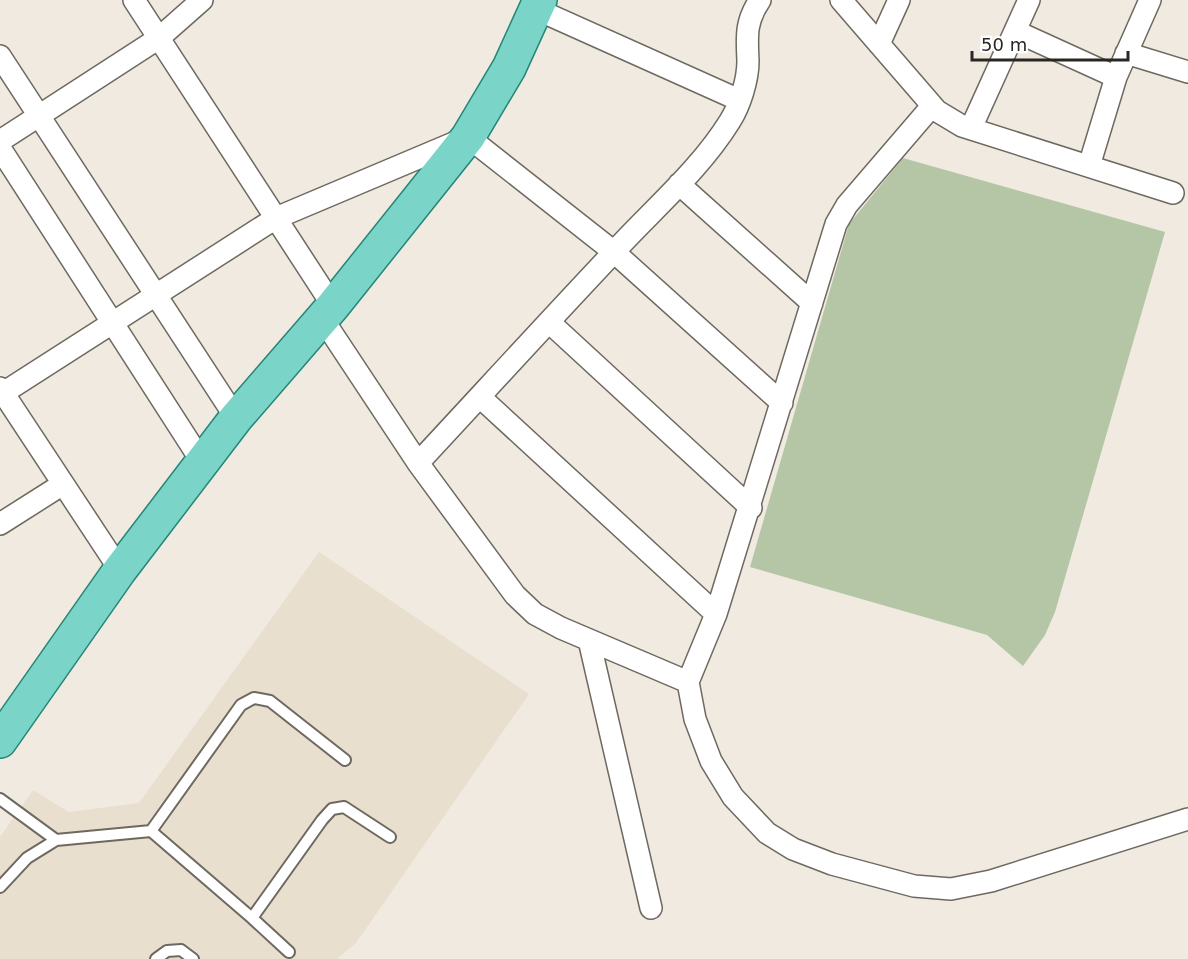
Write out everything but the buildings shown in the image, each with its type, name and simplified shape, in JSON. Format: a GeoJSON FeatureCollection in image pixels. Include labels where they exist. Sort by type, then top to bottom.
{"type":"FeatureCollection","features":[{"type":"Feature","properties":{"kind":"main road"},"geometry":{"type":"LineString","coordinates":[[0,741],[120,570],[236,418],[327,312],[468,137],[509,68],[538,4]]}},
{"type":"Feature","properties":{"kind":"street"},"geometry":{"type":"LineString","coordinates":[[134,0],[276,218],[327,312],[418,463],[515,595],[535,614],[561,628],[688,682]]}},
{"type":"Feature","properties":{"kind":"street"},"geometry":{"type":"LineString","coordinates":[[0,141],[159,38],[202,0]]}},
{"type":"Feature","properties":{"kind":"street"},"geometry":{"type":"LineString","coordinates":[[418,463],[703,159],[715,143],[732,119],[746,82],[748,26],[760,0]]}},
{"type":"Feature","properties":{"kind":"street"},"geometry":{"type":"LineString","coordinates":[[841,0],[932,106],[945,116],[971,128],[1173,193]]}},
{"type":"Feature","properties":{"kind":"street"},"geometry":{"type":"LineString","coordinates":[[879,44],[899,0]]}},
{"type":"Feature","properties":{"kind":"street"},"geometry":{"type":"LineString","coordinates":[[971,128],[1029,0]]}},
{"type":"Feature","properties":{"kind":"street"},"geometry":{"type":"LineString","coordinates":[[1089,166],[1116,76],[1150,0]]}},
{"type":"Feature","properties":{"kind":"street"},"geometry":{"type":"LineString","coordinates":[[538,4],[739,100]]}},
{"type":"Feature","properties":{"kind":"street"},"geometry":{"type":"LineString","coordinates":[[1015,31],[1116,76]]}},
{"type":"Feature","properties":{"kind":"street"},"geometry":{"type":"LineString","coordinates":[[1126,53],[1188,72]]}},
{"type":"Feature","properties":{"kind":"street"},"geometry":{"type":"LineString","coordinates":[[0,56],[236,418]]}},
{"type":"Feature","properties":{"kind":"street"},"geometry":{"type":"LineString","coordinates":[[932,106],[847,205],[836,224],[751,508],[716,614],[688,682],[695,719],[711,761],[734,797],[767,833],[793,849],[832,864],[914,886],[951,889],[991,881],[1188,819]]}},
{"type":"Feature","properties":{"kind":"street"},"geometry":{"type":"LineString","coordinates":[[120,570],[1,392],[276,218],[468,137],[614,252],[782,403]]}},
{"type":"Feature","properties":{"kind":"street"},"geometry":{"type":"LineString","coordinates":[[0,148],[202,462]]}},
{"type":"Feature","properties":{"kind":"street"},"geometry":{"type":"LineString","coordinates":[[679,184],[812,303]]}},
{"type":"Feature","properties":{"kind":"street"},"geometry":{"type":"LineString","coordinates":[[549,322],[751,508]]}},
{"type":"Feature","properties":{"kind":"street"},"geometry":{"type":"LineString","coordinates":[[480,397],[716,614]]}},
{"type":"Feature","properties":{"kind":"street"},"geometry":{"type":"LineString","coordinates":[[0,524],[63,484]]}},
{"type":"Feature","properties":{"kind":"street"},"geometry":{"type":"LineString","coordinates":[[589,640],[651,908]]}},
{"type":"Feature","properties":{"kind":"lane"},"geometry":{"type":"LineString","coordinates":[[151,831],[241,705],[254,698],[270,701],[345,760]]}},
{"type":"Feature","properties":{"kind":"lane"},"geometry":{"type":"LineString","coordinates":[[0,800],[56,840]]}},
{"type":"Feature","properties":{"kind":"lane"},"geometry":{"type":"LineString","coordinates":[[252,918],[332,809],[344,807],[390,837]]}},
{"type":"Feature","properties":{"kind":"lane"},"geometry":{"type":"LineString","coordinates":[[0,887],[27,858],[56,840],[151,831],[289,952]]}},
{"type":"Feature","properties":{"kind":"lane"},"geometry":{"type":"LineString","coordinates":[[156,959],[167,951],[181,950],[193,959]]}},
{"type":"Feature","properties":{"kind":"shaded area"},"geometry":{"type":"Polygon","coordinates":[[[319,552],[529,694],[356,943],[337,959],[0,959],[0,837],[33,790],[69,812],[139,803],[319,552]]]}},
{"type":"Feature","properties":{"kind":"green space"},"geometry":{"type":"Polygon","coordinates":[[[903,158],[1165,232],[1055,612],[1045,635],[1023,666],[987,635],[750,567],[849,224],[903,158]]]}}]}
